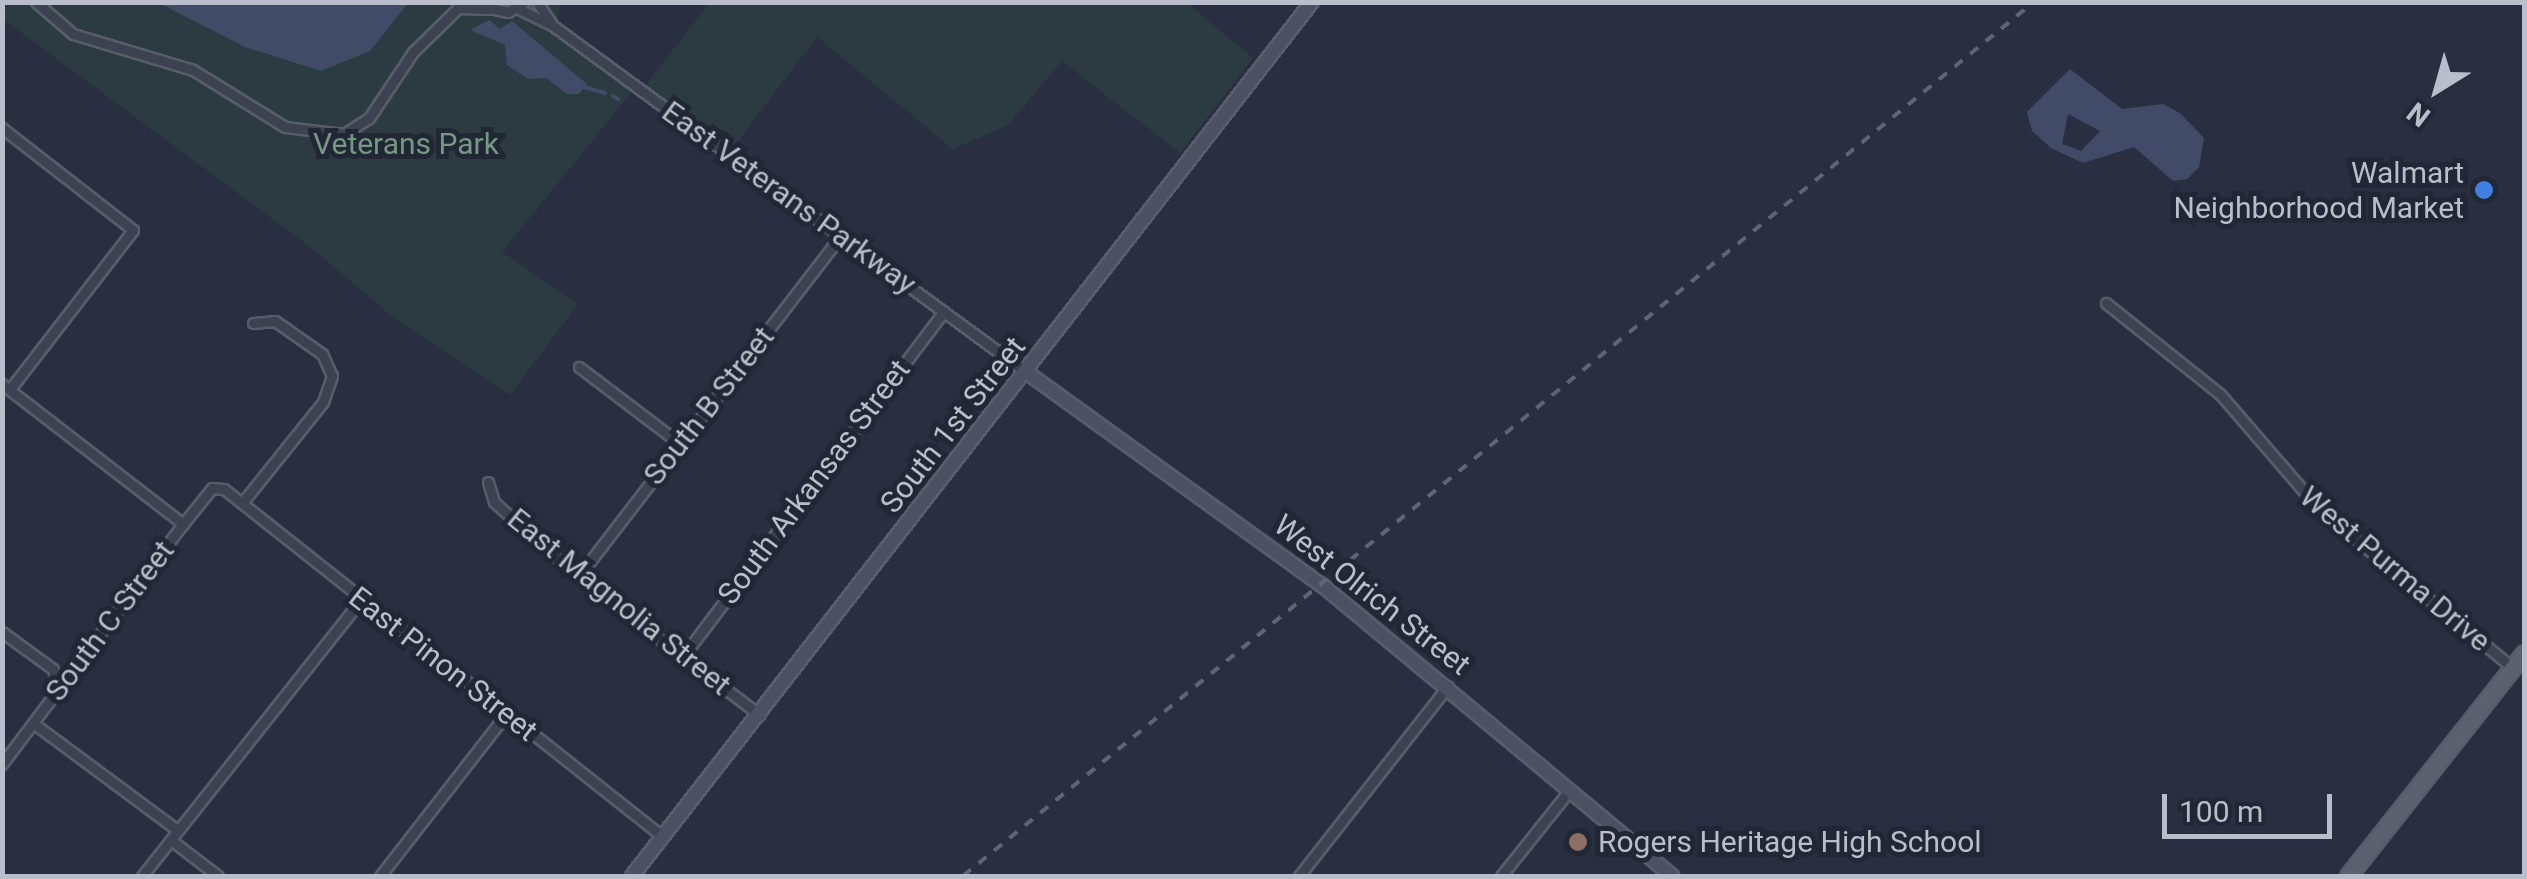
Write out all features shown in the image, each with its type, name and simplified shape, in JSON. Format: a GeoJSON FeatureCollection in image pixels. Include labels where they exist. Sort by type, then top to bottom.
{"type":"FeatureCollection","features":[{"type":"Feature","properties":{"kind":"main road"},"geometry":{"type":"LineString","coordinates":[[2348,876],[2518,673],[2524,653]]}},
{"type":"Feature","properties":{"kind":"street","name":"East Veterans Parkway"},"geometry":{"type":"LineString","coordinates":[[36,2],[74,34],[193,70],[285,128],[344,134],[369,118],[413,52],[462,4],[520,5],[1026,372]]}},
{"type":"Feature","properties":{"kind":"street","name":"East Veterans Parkway"},"geometry":{"type":"LineString","coordinates":[[537,2],[552,25]]}},
{"type":"Feature","properties":{"kind":"street","name":"South 1st Street"},"geometry":{"type":"LineString","coordinates":[[632,876],[1312,2]]}},
{"type":"Feature","properties":{"kind":"street"},"geometry":{"type":"LineString","coordinates":[[2,128],[132,230],[6,387],[183,524]]}},
{"type":"Feature","properties":{"kind":"street","name":"South B Street"},"geometry":{"type":"LineString","coordinates":[[578,577],[840,237]]}},
{"type":"Feature","properties":{"kind":"street","name":"West Purma Drive"},"geometry":{"type":"LineString","coordinates":[[2106,303],[2220,394],[2320,510],[2518,673]]}},
{"type":"Feature","properties":{"kind":"street","name":"South Arkansas Street"},"geometry":{"type":"LineString","coordinates":[[684,655],[944,311]]}},
{"type":"Feature","properties":{"kind":"street"},"geometry":{"type":"LineString","coordinates":[[242,503],[323,402],[332,376],[322,354],[274,321],[253,323]]}},
{"type":"Feature","properties":{"kind":"street"},"geometry":{"type":"LineString","coordinates":[[580,367],[678,443]]}},
{"type":"Feature","properties":{"kind":"street","name":"West Olrich Street"},"geometry":{"type":"LineString","coordinates":[[1026,372],[1189,486],[1448,685],[1568,792],[1672,876]]}},
{"type":"Feature","properties":{"kind":"street","name":"East Magnolia Street"},"geometry":{"type":"LineString","coordinates":[[488,482],[494,502],[578,577],[760,715]]}},
{"type":"Feature","properties":{"kind":"street","name":"South C Street"},"geometry":{"type":"LineString","coordinates":[[2,764],[212,488],[224,490]]}},
{"type":"Feature","properties":{"kind":"street","name":"East Pinon Street"},"geometry":{"type":"LineString","coordinates":[[224,490],[662,838]]}},
{"type":"Feature","properties":{"kind":"street"},"geometry":{"type":"LineString","coordinates":[[142,876],[361,600]]}},
{"type":"Feature","properties":{"kind":"street"},"geometry":{"type":"LineString","coordinates":[[2,632],[53,669],[58,691]]}},
{"type":"Feature","properties":{"kind":"street"},"geometry":{"type":"LineString","coordinates":[[1298,876],[1448,685]]}},
{"type":"Feature","properties":{"kind":"street"},"geometry":{"type":"LineString","coordinates":[[380,876],[507,713]]}},
{"type":"Feature","properties":{"kind":"street"},"geometry":{"type":"LineString","coordinates":[[34,723],[177,830]]}},
{"type":"Feature","properties":{"kind":"street"},"geometry":{"type":"LineString","coordinates":[[1500,876],[1568,792]]}},
{"type":"Feature","properties":{"kind":"street"},"geometry":{"type":"LineString","coordinates":[[170,840],[218,876]]}},
{"type":"Feature","properties":{"kind":"green space","name":"Veterans Park"},"geometry":{"type":"Polygon","coordinates":[[[3,2],[560,3],[558,20],[640,82],[502,252],[578,304],[510,395],[394,318],[309,246],[3,19],[3,2]]]}},
{"type":"Feature","properties":{"kind":"green space"},"geometry":{"type":"Polygon","coordinates":[[[709,3],[1187,3],[1253,58],[1180,153],[1062,61],[1008,125],[953,149],[817,37],[728,154],[642,90],[709,3]]]}},
{"type":"Feature","properties":{"kind":"water"},"geometry":{"type":"Polygon","coordinates":[[[159,3],[408,3],[370,51],[321,71],[245,47],[159,3]]]}},
{"type":"Feature","properties":{"kind":"water"},"geometry":{"type":"Polygon","coordinates":[[[489,20],[500,29],[512,21],[587,84],[579,94],[567,94],[546,78],[528,79],[507,65],[505,45],[470,30],[489,20]]]}},
{"type":"Feature","properties":{"kind":"water"},"geometry":{"type":"Polygon","coordinates":[[[2070,69],[2122,109],[2163,104],[2180,113],[2204,138],[2199,167],[2187,179],[2173,181],[2134,147],[2083,163],[2051,148],[2032,131],[2027,112],[2070,69]],[[2068,114],[2062,144],[2081,151],[2100,131],[2068,114]]]}},
{"type":"Feature","properties":{"kind":"waterway"},"geometry":{"type":"LineString","coordinates":[[584,87],[605,93]]}},
{"type":"Feature","properties":{"kind":"waterway"},"geometry":{"type":"LineString","coordinates":[[613,96],[618,99]]}},
{"type":"Feature","properties":{"kind":"railway"},"geometry":{"type":"LineString","coordinates":[[963,876],[2034,2]]}},
{"type":"Feature","properties":{"kind":"place","name":"Walmart Neighborhood Market"},"geometry":{"type":"Point","coordinates":[2484,190]}},
{"type":"Feature","properties":{"kind":"place","name":"Rogers Heritage High School"},"geometry":{"type":"Point","coordinates":[1578,842]}}]}
